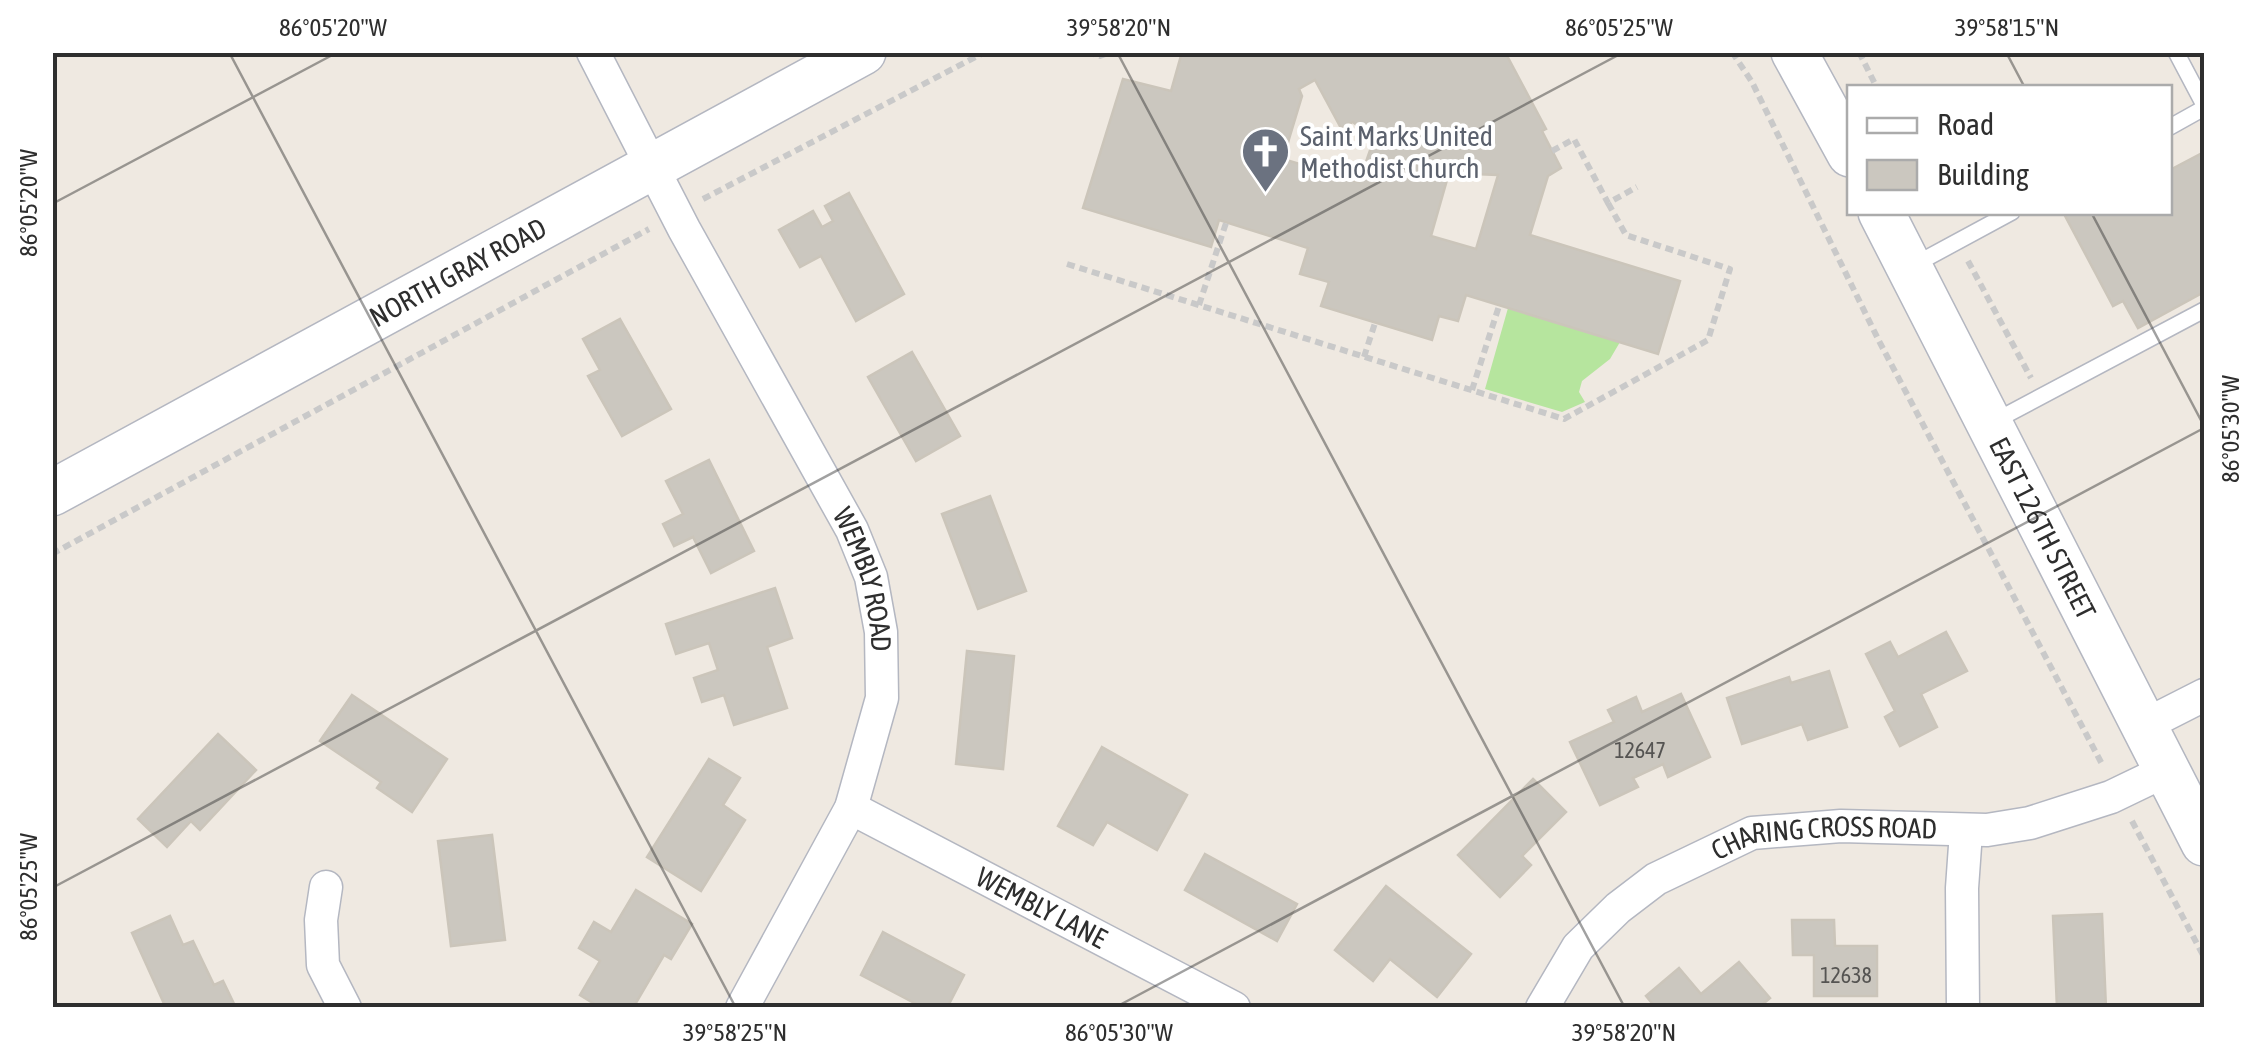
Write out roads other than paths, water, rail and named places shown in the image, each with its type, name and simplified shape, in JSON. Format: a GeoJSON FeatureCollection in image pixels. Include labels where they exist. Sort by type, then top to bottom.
{"type":"FeatureCollection","features":[{"type":"Feature","properties":{"kind":"street","name":"WEMBLY ROAD"},"geometry":{"type":"LineString","coordinates":[[592,52],[676,214],[852,530],[871,577],[881,632],[882,698],[851,808],[742,1008]]}},
{"type":"Feature","properties":{"kind":"street","name":"NORTH GRAY ROAD"},"geometry":{"type":"LineString","coordinates":[[52,493],[863,52]]}},
{"type":"Feature","properties":{"kind":"street"},"geometry":{"type":"LineString","coordinates":[[1794,52],[1847,149]]}},
{"type":"Feature","properties":{"kind":"street","name":"EAST 126TH STREET"},"geometry":{"type":"LineString","coordinates":[[1883,215],[2143,726],[2184,786],[2204,843]]}},
{"type":"Feature","properties":{"kind":"street"},"geometry":{"type":"LineString","coordinates":[[2143,726],[2204,694]]}},
{"type":"Feature","properties":{"kind":"street","name":"CHARING CROSS ROAD"},"geometry":{"type":"LineString","coordinates":[[1542,1008],[1578,947],[1618,908],[1656,878],[1752,832],[1841,826],[1966,832],[2030,823],[2118,794],[2184,786]]}},
{"type":"Feature","properties":{"kind":"street","name":"WEMBLY LANE"},"geometry":{"type":"LineString","coordinates":[[851,808],[1234,1008]]}},
{"type":"Feature","properties":{"kind":"street"},"geometry":{"type":"LineString","coordinates":[[1963,1008],[1962,888],[1966,832]]}},
{"type":"Feature","properties":{"kind":"street"},"geometry":{"type":"LineString","coordinates":[[326,887],[321,920],[322,965],[345,1008]]}},
{"type":"Feature","properties":{"kind":"lane"},"geometry":{"type":"LineString","coordinates":[[2172,126],[2204,107],[2176,52]]}},
{"type":"Feature","properties":{"kind":"lane"},"geometry":{"type":"LineString","coordinates":[[1910,267],[2006,215]]}},
{"type":"Feature","properties":{"kind":"lane"},"geometry":{"type":"LineString","coordinates":[[1989,424],[2204,310]]}},
{"type":"Feature","properties":{"kind":"place","name":"Saint Marks United Methodist Church"},"geometry":{"type":"Point","coordinates":[1265,194]}}]}
